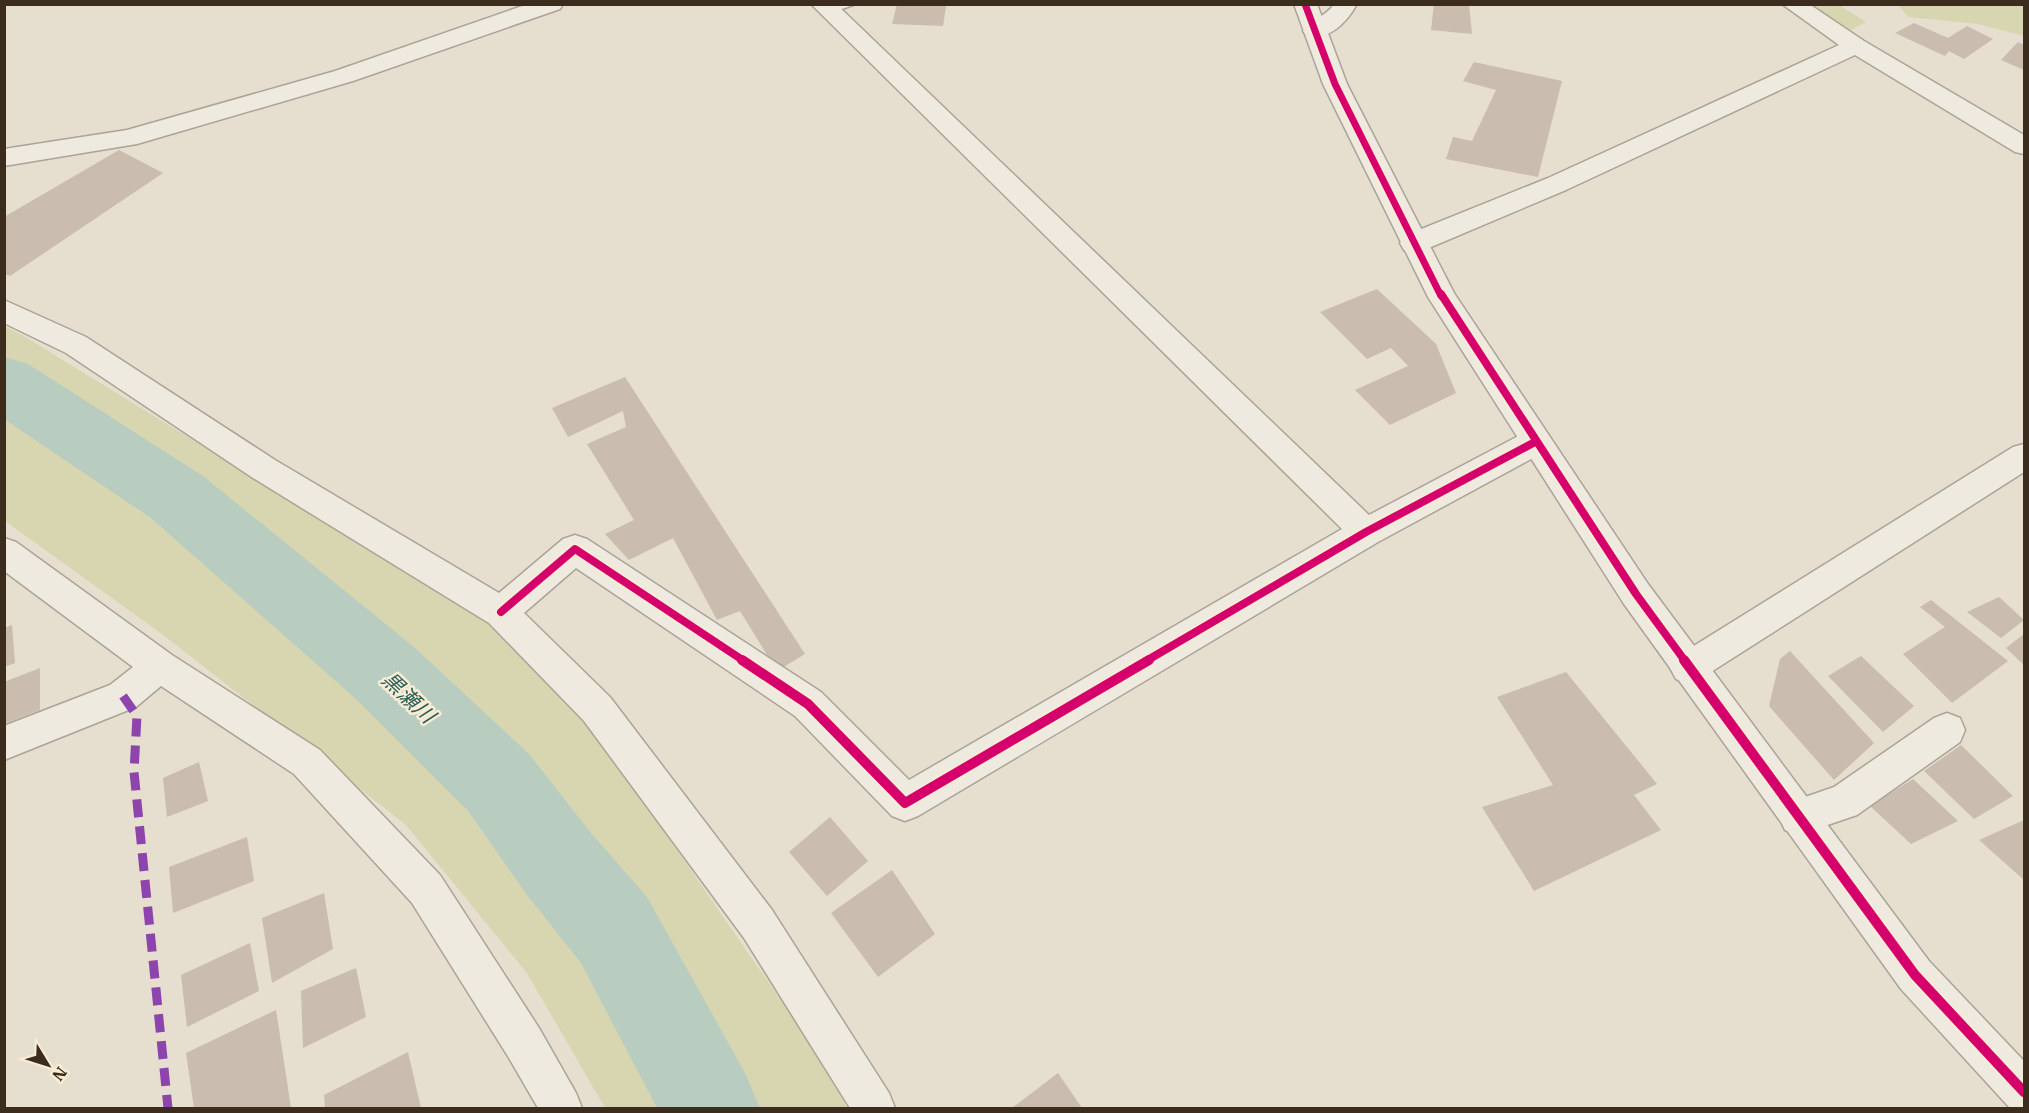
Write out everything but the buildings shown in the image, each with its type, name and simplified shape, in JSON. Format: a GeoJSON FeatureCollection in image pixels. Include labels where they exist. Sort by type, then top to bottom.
{"type":"FeatureCollection","features":[{"type":"Feature","properties":{"kind":"street"},"geometry":{"type":"LineString","coordinates":[[4,158],[139,135],[344,76],[552,4]]}},
{"type":"Feature","properties":{"kind":"street"},"geometry":{"type":"LineString","coordinates":[[1346,4],[1338,17],[1310,18],[1335,84],[1442,297],[1535,442],[1688,668],[1915,975],[2025,1092]]}},
{"type":"Feature","properties":{"kind":"street"},"geometry":{"type":"LineString","coordinates":[[1793,4],[1856,46],[2025,146]]}},
{"type":"Feature","properties":{"kind":"street"},"geometry":{"type":"LineString","coordinates":[[833,6],[1365,532]]}},
{"type":"Feature","properties":{"kind":"street"},"geometry":{"type":"LineString","coordinates":[[1414,243],[1557,184],[1856,46]]}},
{"type":"Feature","properties":{"kind":"street"},"geometry":{"type":"LineString","coordinates":[[4,309],[76,345],[264,469],[501,612],[604,718],[758,924],[874,1108]]}},
{"type":"Feature","properties":{"kind":"street"},"geometry":{"type":"LineString","coordinates":[[501,612],[575,549],[808,704],[905,803],[1365,532],[1535,442]]}},
{"type":"Feature","properties":{"kind":"street"},"geometry":{"type":"LineString","coordinates":[[1688,668],[2025,456]]}},
{"type":"Feature","properties":{"kind":"street"},"geometry":{"type":"LineString","coordinates":[[4,552],[160,666],[307,762],[426,889],[524,1043],[561,1108]]}},
{"type":"Feature","properties":{"kind":"street"},"geometry":{"type":"LineString","coordinates":[[4,742],[123,696],[160,666]]}},
{"type":"Feature","properties":{"kind":"street"},"geometry":{"type":"LineString","coordinates":[[1798,817],[1844,802],[1947,730]]}},
{"type":"Feature","properties":{"kind":"green space"},"geometry":{"type":"Polygon","coordinates":[[[1811,5],[1839,5],[1866,22],[1851,30],[1811,5]]]}},
{"type":"Feature","properties":{"kind":"green space"},"geometry":{"type":"Polygon","coordinates":[[[1898,5],[2024,5],[2024,36],[1978,24],[1908,17],[1898,5]]]}},
{"type":"Feature","properties":{"kind":"green space"},"geometry":{"type":"Polygon","coordinates":[[[4,326],[481,617],[581,711],[820,1057],[847,1108],[605,1108],[527,973],[406,825],[162,634],[5,521],[4,326]]]}},
{"type":"Feature","properties":{"kind":"waterway","name":"黒瀬川"},"geometry":{"type":"LineString","coordinates":[[4,383],[177,497],[385,673],[499,783],[559,864],[614,930],[710,1108]]}},
{"type":"Feature","properties":{"kind":"marked path"},"geometry":{"type":"LineString","coordinates":[[123,696],[137,716],[134,772],[168,1108]]}},
{"type":"Feature","properties":{"kind":"cycle path"},"geometry":{"type":"LineString","coordinates":[[1305,4],[1335,84],[1442,297],[1636,594],[1915,975],[2024,1092]]}},
{"type":"Feature","properties":{"kind":"cycle path"},"geometry":{"type":"LineString","coordinates":[[501,612],[575,549],[808,704],[905,803],[1366,532],[1535,442]]}}]}
